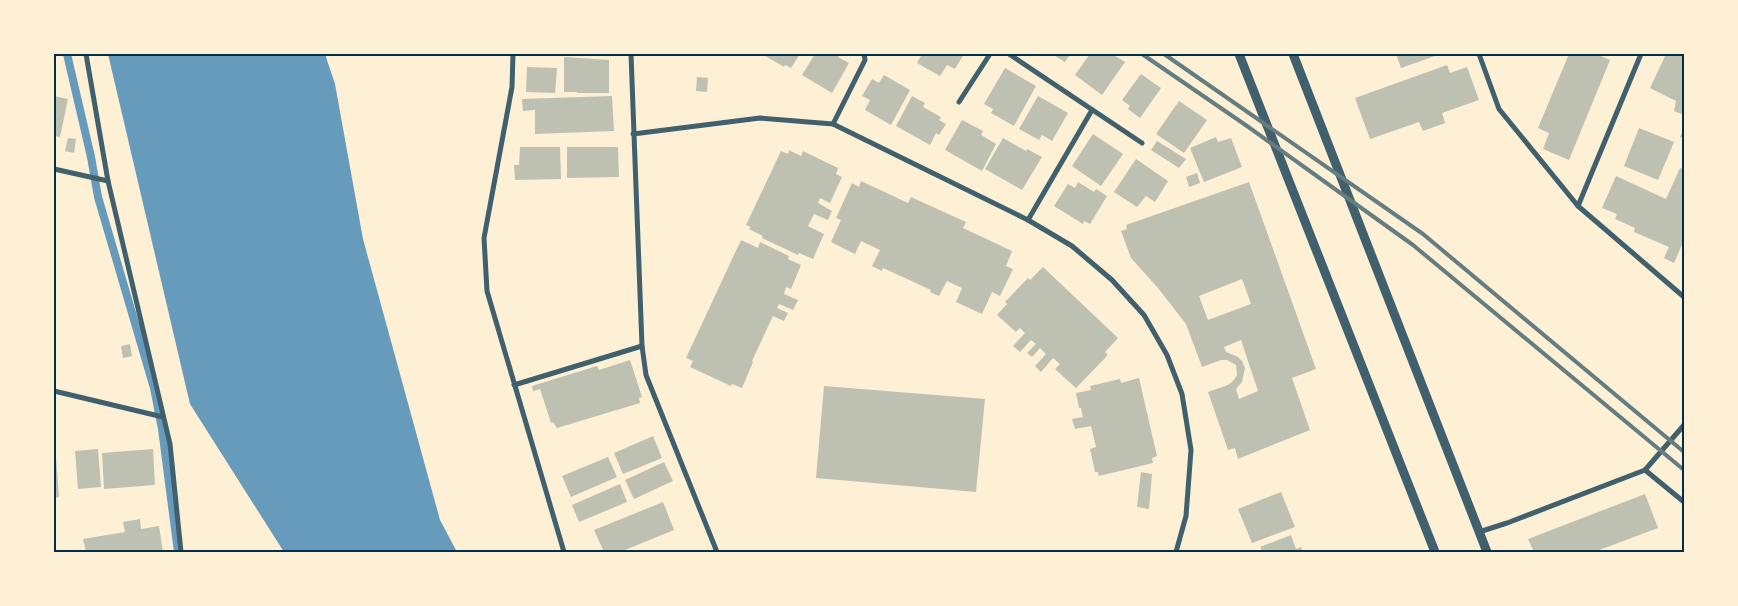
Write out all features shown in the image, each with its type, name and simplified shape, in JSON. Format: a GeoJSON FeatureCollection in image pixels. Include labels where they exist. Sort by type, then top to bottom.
{"type":"FeatureCollection","features":[{"type":"Feature","properties":{"kind":"street"},"geometry":{"type":"LineString","coordinates":[[86,54],[108,181],[170,444],[181,552]]}},
{"type":"Feature","properties":{"kind":"street"},"geometry":{"type":"LineString","coordinates":[[513,54],[512,87],[484,238],[487,292],[564,552]]}},
{"type":"Feature","properties":{"kind":"street"},"geometry":{"type":"LineString","coordinates":[[631,54],[642,346],[646,375],[717,552]]}},
{"type":"Feature","properties":{"kind":"street"},"geometry":{"type":"LineString","coordinates":[[833,124],[865,60],[864,54]]}},
{"type":"Feature","properties":{"kind":"street"},"geometry":{"type":"LineString","coordinates":[[959,102],[990,54]]}},
{"type":"Feature","properties":{"kind":"street"},"geometry":{"type":"LineString","coordinates":[[1009,54],[1142,143]]}},
{"type":"Feature","properties":{"kind":"street"},"geometry":{"type":"LineString","coordinates":[[1239,54],[1435,552]]}},
{"type":"Feature","properties":{"kind":"street"},"geometry":{"type":"LineString","coordinates":[[1293,54],[1487,552]]}},
{"type":"Feature","properties":{"kind":"street"},"geometry":{"type":"LineString","coordinates":[[1479,54],[1499,108],[1578,206],[1684,297]]}},
{"type":"Feature","properties":{"kind":"street"},"geometry":{"type":"LineString","coordinates":[[1578,206],[1641,54]]}},
{"type":"Feature","properties":{"kind":"street"},"geometry":{"type":"LineString","coordinates":[[1028,220],[1092,110]]}},
{"type":"Feature","properties":{"kind":"street"},"geometry":{"type":"LineString","coordinates":[[633,134],[760,118],[833,124],[1028,220],[1072,246],[1112,280],[1144,315],[1167,355],[1182,394],[1192,450],[1186,516],[1176,552]]}},
{"type":"Feature","properties":{"kind":"street"},"geometry":{"type":"LineString","coordinates":[[54,169],[108,181]]}},
{"type":"Feature","properties":{"kind":"street"},"geometry":{"type":"LineString","coordinates":[[514,385],[642,346]]}},
{"type":"Feature","properties":{"kind":"street"},"geometry":{"type":"LineString","coordinates":[[54,391],[163,417]]}},
{"type":"Feature","properties":{"kind":"street"},"geometry":{"type":"LineString","coordinates":[[1479,532],[1645,470],[1684,425]]}},
{"type":"Feature","properties":{"kind":"street"},"geometry":{"type":"LineString","coordinates":[[1645,470],[1684,502]]}},
{"type":"Feature","properties":{"kind":"water"},"geometry":{"type":"Polygon","coordinates":[[[108,54],[325,54],[335,84],[363,239],[440,520],[457,552],[284,552],[190,404],[108,54]]]}},
{"type":"Feature","properties":{"kind":"building"},"geometry":{"type":"Polygon","coordinates":[[[762,54],[800,54],[791,68],[785,65],[784,67],[762,54]]]}},
{"type":"Feature","properties":{"kind":"building"},"geometry":{"type":"Polygon","coordinates":[[[815,54],[840,54],[838,57],[849,63],[832,93],[802,75],[815,54]]]}},
{"type":"Feature","properties":{"kind":"building"},"geometry":{"type":"Polygon","coordinates":[[[922,54],[964,54],[955,69],[947,65],[940,76],[917,63],[922,54]]]}},
{"type":"Feature","properties":{"kind":"building"},"geometry":{"type":"Polygon","coordinates":[[[1052,54],[1070,54],[1065,62],[1052,54]]]}},
{"type":"Feature","properties":{"kind":"building"},"geometry":{"type":"Polygon","coordinates":[[[1090,54],[1112,54],[1125,62],[1102,95],[1075,75],[1090,54]]]}},
{"type":"Feature","properties":{"kind":"building"},"geometry":{"type":"Polygon","coordinates":[[[1396,54],[1441,54],[1401,68],[1396,54]]]}},
{"type":"Feature","properties":{"kind":"building"},"geometry":{"type":"Polygon","coordinates":[[[1569,54],[1596,54],[1610,60],[1569,160],[1543,149],[1549,133],[1538,128],[1569,54]]]}},
{"type":"Feature","properties":{"kind":"building"},"geometry":{"type":"Polygon","coordinates":[[[1666,54],[1684,55],[1684,115],[1674,111],[1676,101],[1650,88],[1666,54]]]}},
{"type":"Feature","properties":{"kind":"building"},"geometry":{"type":"Polygon","coordinates":[[[564,57],[609,60],[609,93],[564,92],[564,57]]]}},
{"type":"Feature","properties":{"kind":"building"},"geometry":{"type":"Polygon","coordinates":[[[1447,65],[1450,73],[1467,67],[1479,100],[1442,113],[1445,123],[1423,131],[1419,122],[1370,139],[1355,98],[1447,65]]]}},
{"type":"Feature","properties":{"kind":"building"},"geometry":{"type":"Polygon","coordinates":[[[527,67],[557,68],[555,93],[526,92],[527,67]]]}},
{"type":"Feature","properties":{"kind":"building"},"geometry":{"type":"Polygon","coordinates":[[[1005,68],[1036,86],[1014,126],[991,113],[993,109],[984,104],[1005,68]]]}},
{"type":"Feature","properties":{"kind":"building"},"geometry":{"type":"Polygon","coordinates":[[[1141,74],[1161,88],[1140,118],[1128,109],[1130,106],[1122,100],[1141,74]]]}},
{"type":"Feature","properties":{"kind":"building"},"geometry":{"type":"Polygon","coordinates":[[[884,75],[910,90],[891,125],[865,110],[870,100],[862,96],[872,79],[879,83],[884,75]]]}},
{"type":"Feature","properties":{"kind":"building"},"geometry":{"type":"Polygon","coordinates":[[[697,77],[708,78],[707,92],[696,91],[697,77]]]}},
{"type":"Feature","properties":{"kind":"building"},"geometry":{"type":"Polygon","coordinates":[[[54,96],[68,99],[60,137],[54,136],[54,96]]]}},
{"type":"Feature","properties":{"kind":"building"},"geometry":{"type":"Polygon","coordinates":[[[612,96],[614,131],[535,134],[535,110],[523,111],[522,99],[612,96]]]}},
{"type":"Feature","properties":{"kind":"building"},"geometry":{"type":"Polygon","coordinates":[[[912,96],[925,103],[923,107],[941,117],[939,120],[946,124],[939,135],[936,133],[930,145],[896,126],[912,96]]]}},
{"type":"Feature","properties":{"kind":"building"},"geometry":{"type":"Polygon","coordinates":[[[1038,96],[1068,113],[1052,141],[1042,135],[1039,140],[1019,129],[1038,96]]]}},
{"type":"Feature","properties":{"kind":"building"},"geometry":{"type":"Polygon","coordinates":[[[1179,101],[1207,120],[1184,153],[1156,134],[1179,101]]]}},
{"type":"Feature","properties":{"kind":"building"},"geometry":{"type":"Polygon","coordinates":[[[962,120],[983,131],[981,135],[996,144],[982,171],[945,150],[962,120]]]}},
{"type":"Feature","properties":{"kind":"building"},"geometry":{"type":"Polygon","coordinates":[[[1639,128],[1674,142],[1658,180],[1624,166],[1639,128]]]}},
{"type":"Feature","properties":{"kind":"building"},"geometry":{"type":"Polygon","coordinates":[[[1684,131],[1684,139],[1680,137],[1684,131]]]}},
{"type":"Feature","properties":{"kind":"building"},"geometry":{"type":"Polygon","coordinates":[[[1093,134],[1123,154],[1101,186],[1072,166],[1093,134]]]}},
{"type":"Feature","properties":{"kind":"building"},"geometry":{"type":"Polygon","coordinates":[[[1216,137],[1218,142],[1231,138],[1242,167],[1204,182],[1190,148],[1216,137]]]}},
{"type":"Feature","properties":{"kind":"building"},"geometry":{"type":"Polygon","coordinates":[[[68,138],[76,139],[74,153],[65,151],[68,138]]]}},
{"type":"Feature","properties":{"kind":"building"},"geometry":{"type":"Polygon","coordinates":[[[1003,138],[1026,151],[1027,149],[1042,157],[1022,190],[985,169],[1003,138]]]}},
{"type":"Feature","properties":{"kind":"building"},"geometry":{"type":"Polygon","coordinates":[[[1157,141],[1186,159],[1179,168],[1151,150],[1157,141]]]}},
{"type":"Feature","properties":{"kind":"building"},"geometry":{"type":"Polygon","coordinates":[[[520,147],[560,147],[561,179],[515,180],[514,165],[519,165],[520,147]]]}},
{"type":"Feature","properties":{"kind":"building"},"geometry":{"type":"Polygon","coordinates":[[[567,147],[618,147],[619,177],[567,178],[567,147]]]}},
{"type":"Feature","properties":{"kind":"building"},"geometry":{"type":"Polygon","coordinates":[[[789,150],[801,156],[803,151],[838,168],[836,174],[842,177],[830,203],[820,198],[818,203],[832,211],[828,220],[814,214],[808,226],[824,234],[813,259],[799,253],[798,255],[762,238],[763,236],[749,229],[751,227],[746,225],[781,151],[788,154],[789,150]]]}},
{"type":"Feature","properties":{"kind":"building"},"geometry":{"type":"Polygon","coordinates":[[[1136,159],[1168,181],[1155,202],[1146,196],[1137,207],[1114,192],[1136,159]]]}},
{"type":"Feature","properties":{"kind":"building"},"geometry":{"type":"Polygon","coordinates":[[[1680,168],[1684,169],[1684,240],[1674,263],[1664,258],[1669,247],[1634,232],[1635,228],[1615,219],[1617,214],[1602,208],[1616,176],[1666,199],[1680,168]]]}},
{"type":"Feature","properties":{"kind":"building"},"geometry":{"type":"Polygon","coordinates":[[[1197,173],[1200,183],[1189,187],[1186,177],[1197,173]]]}},
{"type":"Feature","properties":{"kind":"building"},"geometry":{"type":"Polygon","coordinates":[[[861,181],[908,203],[911,197],[966,222],[963,228],[1012,251],[1006,266],[1013,269],[1000,296],[992,292],[982,314],[956,302],[962,288],[947,281],[939,296],[930,292],[931,290],[883,268],[882,271],[872,266],[880,250],[861,241],[855,254],[831,242],[841,220],[836,218],[852,183],[859,187],[861,181]]]}},
{"type":"Feature","properties":{"kind":"building"},"geometry":{"type":"Polygon","coordinates":[[[1078,182],[1094,192],[1096,189],[1107,196],[1090,224],[1084,221],[1083,224],[1054,206],[1068,184],[1075,188],[1078,182]]]}},
{"type":"Feature","properties":{"kind":"building"},"geometry":{"type":"Polygon","coordinates":[[[1249,182],[1316,369],[1292,378],[1310,430],[1238,459],[1235,448],[1228,450],[1208,392],[1228,385],[1233,381],[1237,375],[1236,365],[1227,360],[1221,360],[1202,367],[1186,324],[1158,288],[1131,258],[1121,231],[1127,229],[1126,225],[1249,182]],[[1242,279],[1199,296],[1208,320],[1251,304],[1242,279]],[[1241,340],[1224,347],[1226,352],[1238,357],[1242,361],[1245,368],[1242,382],[1236,389],[1239,399],[1258,391],[1241,340]]]}},
{"type":"Feature","properties":{"kind":"building"},"geometry":{"type":"Polygon","coordinates":[[[741,240],[758,248],[760,242],[789,256],[788,259],[801,265],[791,289],[786,287],[784,294],[798,300],[793,310],[779,304],[777,308],[788,313],[784,321],[773,316],[742,388],[732,384],[731,386],[690,367],[693,361],[686,358],[741,240]]]}},
{"type":"Feature","properties":{"kind":"building"},"geometry":{"type":"Polygon","coordinates":[[[1043,267],[1118,338],[1105,352],[1108,355],[1076,388],[1055,369],[1060,364],[1053,358],[1041,372],[1035,366],[1046,354],[1040,348],[1032,357],[1027,353],[1036,344],[1031,340],[1020,352],[1013,346],[1025,333],[1020,328],[1016,332],[997,315],[1007,304],[1005,302],[1028,278],[1030,280],[1043,267]]]}},
{"type":"Feature","properties":{"kind":"building"},"geometry":{"type":"Polygon","coordinates":[[[130,344],[132,356],[123,358],[121,346],[130,344]]]}},
{"type":"Feature","properties":{"kind":"building"},"geometry":{"type":"Polygon","coordinates":[[[630,360],[642,397],[639,398],[640,403],[557,428],[553,422],[551,423],[540,389],[533,391],[532,386],[597,366],[599,370],[630,360]]]}},
{"type":"Feature","properties":{"kind":"building"},"geometry":{"type":"Polygon","coordinates":[[[1139,378],[1157,456],[1152,458],[1153,463],[1099,476],[1098,472],[1095,472],[1090,449],[1096,447],[1091,426],[1075,429],[1072,419],[1083,417],[1076,393],[1091,390],[1090,386],[1120,379],[1121,383],[1139,378]]]}},
{"type":"Feature","properties":{"kind":"building"},"geometry":{"type":"Polygon","coordinates":[[[824,386],[985,399],[976,492],[816,478],[824,386]]]}},
{"type":"Feature","properties":{"kind":"building"},"geometry":{"type":"Polygon","coordinates":[[[653,436],[662,458],[623,474],[614,453],[653,436]]]}},
{"type":"Feature","properties":{"kind":"building"},"geometry":{"type":"Polygon","coordinates":[[[98,449],[101,487],[78,489],[75,451],[98,449]]]}},
{"type":"Feature","properties":{"kind":"building"},"geometry":{"type":"Polygon","coordinates":[[[153,449],[155,485],[104,489],[102,453],[153,449]]]}},
{"type":"Feature","properties":{"kind":"building"},"geometry":{"type":"Polygon","coordinates":[[[54,457],[56,457],[59,497],[54,498],[54,457]]]}},
{"type":"Feature","properties":{"kind":"building"},"geometry":{"type":"Polygon","coordinates":[[[608,457],[617,477],[571,497],[562,476],[608,457]]]}},
{"type":"Feature","properties":{"kind":"building"},"geometry":{"type":"Polygon","coordinates":[[[664,462],[673,481],[634,499],[625,480],[664,462]]]}},
{"type":"Feature","properties":{"kind":"building"},"geometry":{"type":"Polygon","coordinates":[[[1141,472],[1152,474],[1149,509],[1137,507],[1141,472]]]}},
{"type":"Feature","properties":{"kind":"building"},"geometry":{"type":"Polygon","coordinates":[[[620,484],[627,502],[579,522],[572,505],[620,484]]]}},
{"type":"Feature","properties":{"kind":"building"},"geometry":{"type":"Polygon","coordinates":[[[1281,492],[1295,527],[1252,543],[1238,509],[1281,492]]]}},
{"type":"Feature","properties":{"kind":"building"},"geometry":{"type":"Polygon","coordinates":[[[1645,494],[1658,528],[1594,552],[1534,552],[1528,539],[1645,494]]]}},
{"type":"Feature","properties":{"kind":"building"},"geometry":{"type":"Polygon","coordinates":[[[663,502],[674,530],[620,552],[604,552],[594,530],[663,502]]]}},
{"type":"Feature","properties":{"kind":"building"},"geometry":{"type":"Polygon","coordinates":[[[140,519],[141,529],[159,526],[163,552],[86,552],[83,539],[125,532],[123,522],[140,519]]]}},
{"type":"Feature","properties":{"kind":"building"},"geometry":{"type":"Polygon","coordinates":[[[1291,535],[1296,549],[1301,547],[1303,552],[1263,552],[1260,547],[1291,535]]]}},
{"type":"Feature","properties":{"kind":"waterway"},"geometry":{"type":"LineString","coordinates":[[67,54],[91,157],[98,197],[154,388],[162,429],[178,552]]}},
{"type":"Feature","properties":{"kind":"railway"},"geometry":{"type":"LineString","coordinates":[[1142,54],[1247,126],[1413,245],[1684,470]]}},
{"type":"Feature","properties":{"kind":"railway"},"geometry":{"type":"LineString","coordinates":[[1164,54],[1423,234],[1684,452]]}}]}
